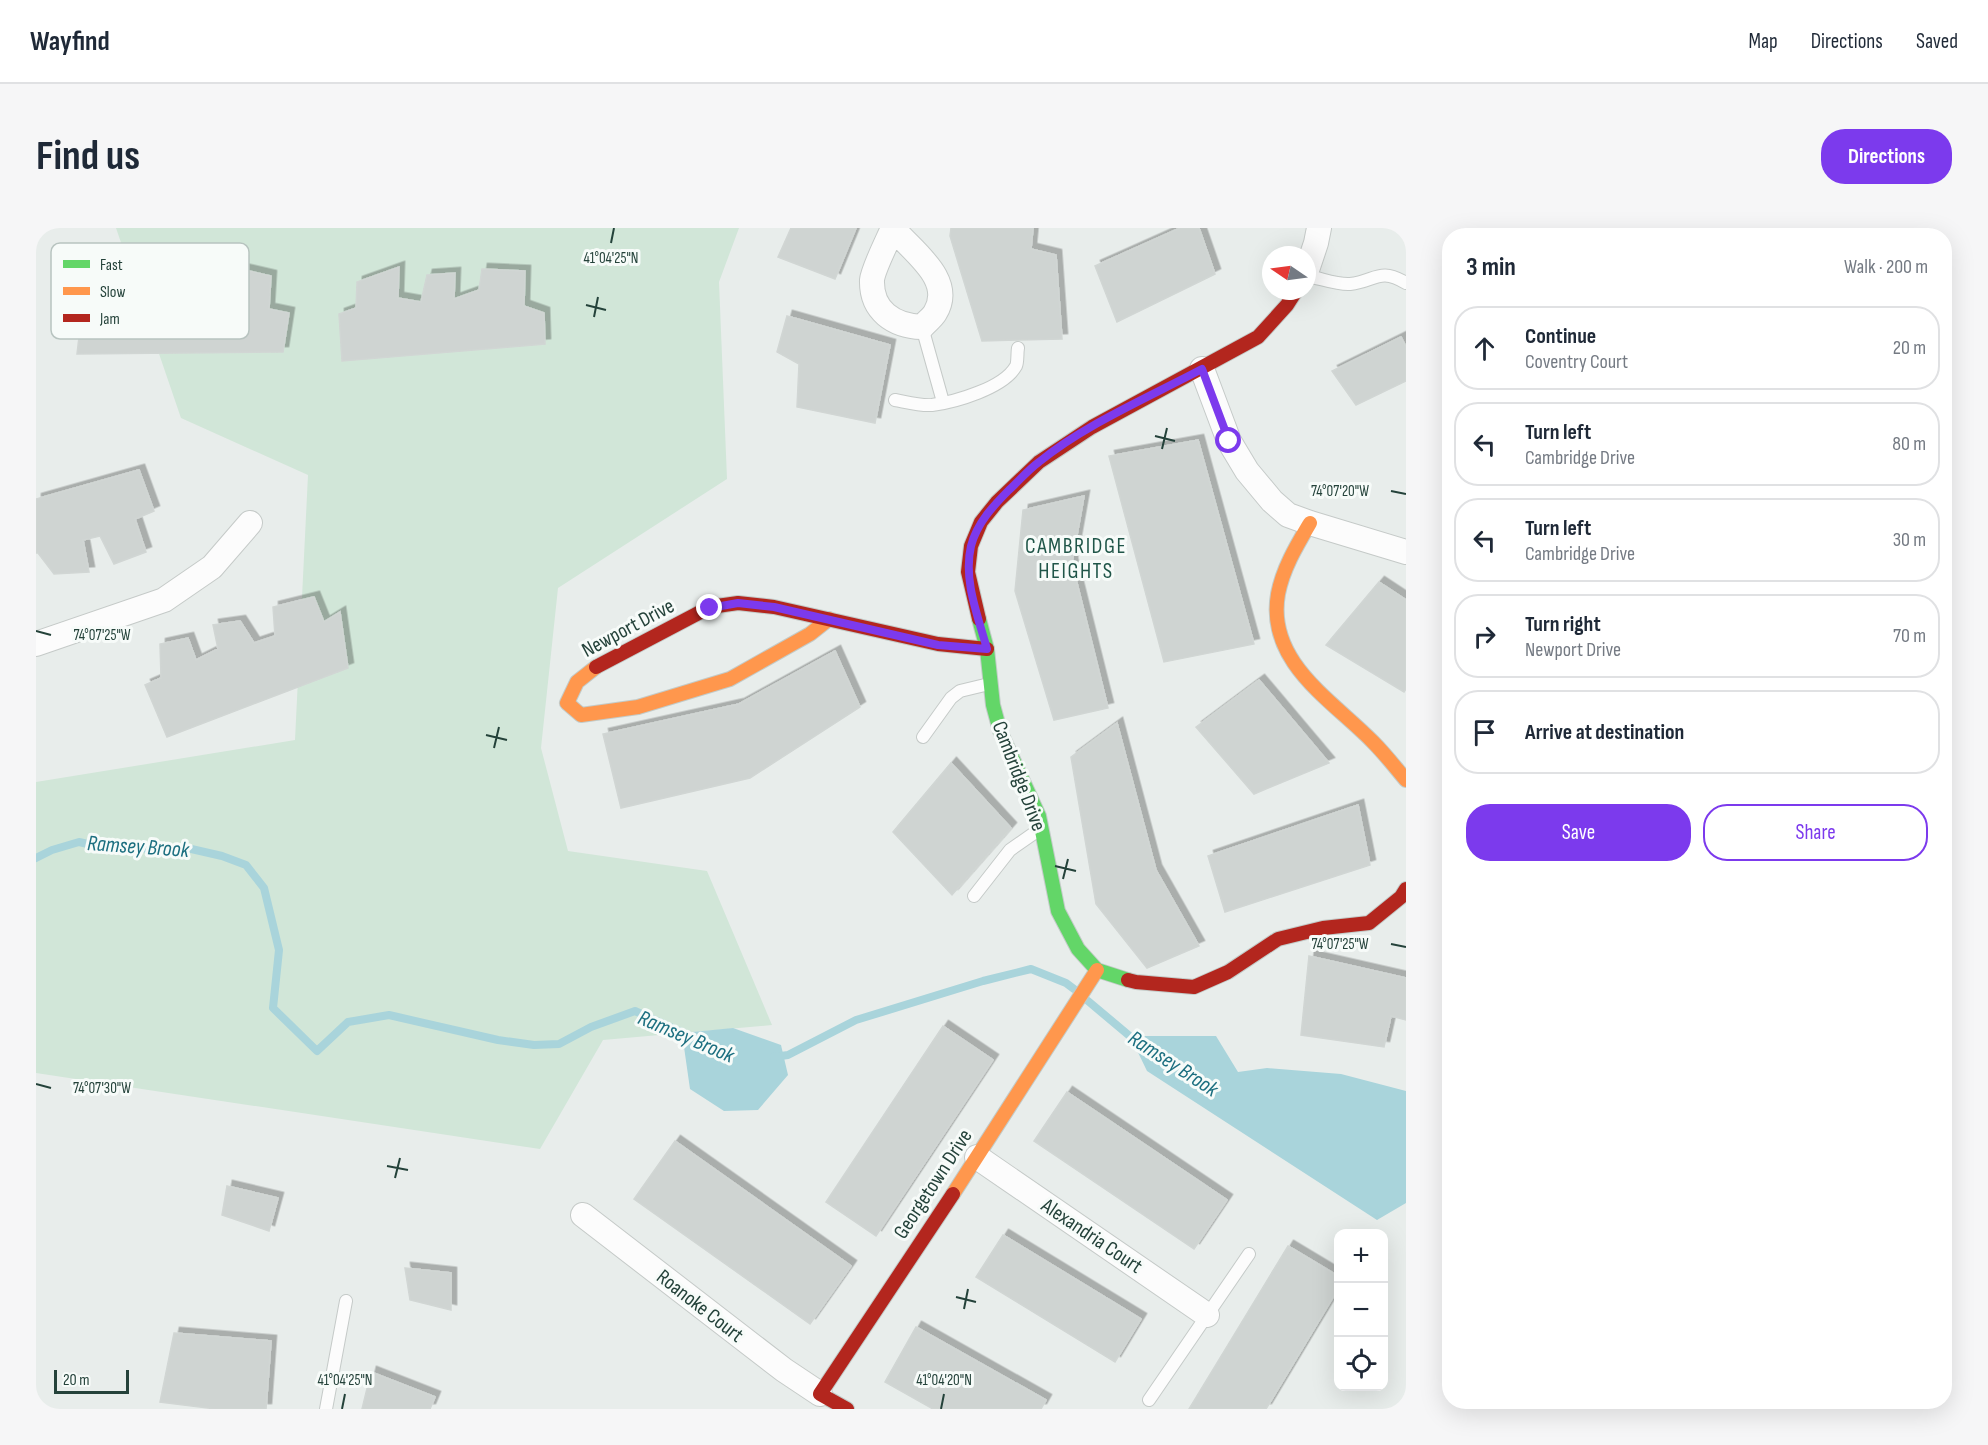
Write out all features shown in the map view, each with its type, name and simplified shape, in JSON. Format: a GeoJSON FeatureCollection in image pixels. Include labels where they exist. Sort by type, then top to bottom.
{"type":"FeatureCollection","features":[{"type":"Feature","properties":{"kind":"street"},"geometry":{"type":"LineString","coordinates":[[893,228],[932,270],[940,289],[936,311],[922,327],[909,327],[888,318],[876,305],[872,279],[893,228]]}},
{"type":"Feature","properties":{"kind":"street"},"geometry":{"type":"LineString","coordinates":[[1315,246],[1319,228]]}},
{"type":"Feature","properties":{"kind":"street","name":"Cambridge Drive"},"geometry":{"type":"LineString","coordinates":[[1097,970],[1078,949],[1058,911],[1039,816],[1000,731],[993,705],[987,649],[968,572],[971,546],[981,522],[997,502],[1039,462],[1092,427],[1258,337],[1290,300]]}},
{"type":"Feature","properties":{"kind":"street"},"geometry":{"type":"LineString","coordinates":[[1202,369],[1229,441],[1246,471],[1272,501],[1288,515],[1310,524],[1406,552]]}},
{"type":"Feature","properties":{"kind":"street"},"geometry":{"type":"LineString","coordinates":[[36,644],[164,600],[212,567],[250,523]]}},
{"type":"Feature","properties":{"kind":"street"},"geometry":{"type":"LineString","coordinates":[[1310,524],[1287,565],[1277,604],[1280,640],[1298,672],[1373,743],[1406,780]]}},
{"type":"Feature","properties":{"kind":"street","name":"Newport Drive"},"geometry":{"type":"LineString","coordinates":[[829,620],[810,634],[730,679],[638,707],[580,715],[567,703],[577,682],[593,668],[710,608],[738,603],[774,607],[938,645],[987,649]]}},
{"type":"Feature","properties":{"kind":"street"},"geometry":{"type":"LineString","coordinates":[[1097,970],[1136,982],[1194,987],[1228,972],[1278,939],[1323,928],[1369,923],[1401,897],[1406,889]]}},
{"type":"Feature","properties":{"kind":"street","name":"Georgetown Drive"},"geometry":{"type":"LineString","coordinates":[[820,1394],[1097,970]]}},
{"type":"Feature","properties":{"kind":"street","name":"Alexandria Court"},"geometry":{"type":"LineString","coordinates":[[976,1157],[1207,1315]]}},
{"type":"Feature","properties":{"kind":"street","name":"Roanoke Court"},"geometry":{"type":"LineString","coordinates":[[583,1215],[784,1370],[820,1394]]}},
{"type":"Feature","properties":{"kind":"street"},"geometry":{"type":"LineString","coordinates":[[820,1394],[847,1409]]}},
{"type":"Feature","properties":{"kind":"lane"},"geometry":{"type":"LineString","coordinates":[[1316,278],[1350,284],[1393,275],[1406,283]]}},
{"type":"Feature","properties":{"kind":"lane"},"geometry":{"type":"LineString","coordinates":[[922,327],[943,402]]}},
{"type":"Feature","properties":{"kind":"lane"},"geometry":{"type":"LineString","coordinates":[[895,400],[930,405],[960,399],[989,388],[1006,377],[1016,366],[1018,348]]}},
{"type":"Feature","properties":{"kind":"lane"},"geometry":{"type":"LineString","coordinates":[[923,737],[951,698],[960,690],[991,684]]}},
{"type":"Feature","properties":{"kind":"lane"},"geometry":{"type":"LineString","coordinates":[[974,896],[1010,850],[1041,828]]}},
{"type":"Feature","properties":{"kind":"lane"},"geometry":{"type":"LineString","coordinates":[[1149,1400],[1249,1254]]}},
{"type":"Feature","properties":{"kind":"lane"},"geometry":{"type":"LineString","coordinates":[[326,1409],[346,1301]]}},
{"type":"Feature","properties":{"kind":"green space"},"geometry":{"type":"Polygon","coordinates":[[[116,228],[739,228],[719,282],[727,479],[558,588],[541,748],[568,851],[707,871],[772,1025],[603,1040],[540,1149],[36,1073],[36,782],[295,740],[308,475],[181,418],[154,339],[249,339],[249,243],[121,243],[116,228]]]}},
{"type":"Feature","properties":{"kind":"water"},"geometry":{"type":"Polygon","coordinates":[[[733,1028],[781,1045],[788,1075],[758,1110],[724,1111],[690,1089],[682,1033],[733,1028]]]}},
{"type":"Feature","properties":{"kind":"water"},"geometry":{"type":"Polygon","coordinates":[[[1130,1036],[1216,1036],[1238,1072],[1267,1068],[1341,1074],[1406,1091],[1406,1203],[1377,1220],[1147,1071],[1130,1036]]]}},
{"type":"Feature","properties":{"kind":"building"},"geometry":{"type":"Polygon","coordinates":[[[791,228],[856,228],[835,279],[778,257],[791,228]]]}},
{"type":"Feature","properties":{"kind":"building"},"geometry":{"type":"Polygon","coordinates":[[[951,228],[1033,228],[1031,249],[1056,255],[1062,339],[982,341],[950,236],[951,228]]]}},
{"type":"Feature","properties":{"kind":"building"},"geometry":{"type":"Polygon","coordinates":[[[1180,228],[1199,228],[1215,274],[1117,322],[1095,266],[1180,228]]]}},
{"type":"Feature","properties":{"kind":"building"},"geometry":{"type":"Polygon","coordinates":[[[399,267],[398,298],[421,302],[427,275],[455,273],[454,299],[479,290],[482,269],[525,271],[524,306],[544,313],[545,344],[342,361],[339,314],[356,308],[357,282],[399,267]]]}},
{"type":"Feature","properties":{"kind":"building"},"geometry":{"type":"Polygon","coordinates":[[[249,271],[271,276],[269,309],[289,313],[283,352],[77,354],[79,339],[249,339],[249,271]]]}},
{"type":"Feature","properties":{"kind":"building"},"geometry":{"type":"Polygon","coordinates":[[[787,316],[890,345],[875,423],[797,407],[799,364],[777,352],[787,316]]]}},
{"type":"Feature","properties":{"kind":"building"},"geometry":{"type":"Polygon","coordinates":[[[1401,337],[1406,347],[1406,381],[1356,405],[1332,371],[1401,337]]]}},
{"type":"Feature","properties":{"kind":"building"},"geometry":{"type":"Polygon","coordinates":[[[1198,440],[1254,644],[1164,662],[1109,456],[1198,440]]]}},
{"type":"Feature","properties":{"kind":"building"},"geometry":{"type":"Polygon","coordinates":[[[139,470],[154,511],[135,519],[146,552],[114,564],[100,536],[83,540],[89,572],[54,574],[36,553],[36,499],[139,470]]]}},
{"type":"Feature","properties":{"kind":"building"},"geometry":{"type":"Polygon","coordinates":[[[1084,496],[1072,563],[1108,708],[1054,720],[1015,591],[1023,510],[1084,496]]]}},
{"type":"Feature","properties":{"kind":"building"},"geometry":{"type":"Polygon","coordinates":[[[1379,582],[1406,600],[1406,689],[1404,692],[1326,645],[1379,582]]]}},
{"type":"Feature","properties":{"kind":"building"},"geometry":{"type":"Polygon","coordinates":[[[314,597],[324,622],[340,612],[348,668],[167,737],[145,685],[161,678],[160,644],[188,638],[196,660],[218,649],[213,625],[240,621],[254,643],[275,636],[273,607],[314,597]]]}},
{"type":"Feature","properties":{"kind":"building"},"geometry":{"type":"Polygon","coordinates":[[[835,651],[860,707],[750,778],[621,808],[603,734],[739,704],[835,651]]]}},
{"type":"Feature","properties":{"kind":"building"},"geometry":{"type":"Polygon","coordinates":[[[1259,680],[1329,763],[1254,794],[1196,727],[1259,680]]]}},
{"type":"Feature","properties":{"kind":"building"},"geometry":{"type":"Polygon","coordinates":[[[1117,723],[1156,870],[1199,946],[1147,968],[1096,904],[1071,757],[1117,723]]]}},
{"type":"Feature","properties":{"kind":"building"},"geometry":{"type":"Polygon","coordinates":[[[951,763],[1011,828],[952,895],[893,832],[951,763]]]}},
{"type":"Feature","properties":{"kind":"building"},"geometry":{"type":"Polygon","coordinates":[[[1358,805],[1370,865],[1225,912],[1208,856],[1358,805]]]}},
{"type":"Feature","properties":{"kind":"building"},"geometry":{"type":"Polygon","coordinates":[[[1309,956],[1406,978],[1406,1020],[1391,1016],[1384,1047],[1301,1035],[1309,956]]]}},
{"type":"Feature","properties":{"kind":"building"},"geometry":{"type":"Polygon","coordinates":[[[943,1026],[993,1060],[876,1236],[826,1202],[943,1026]]]}},
{"type":"Feature","properties":{"kind":"building"},"geometry":{"type":"Polygon","coordinates":[[[1067,1092],[1227,1200],[1194,1249],[1034,1141],[1067,1092]]]}},
{"type":"Feature","properties":{"kind":"building"},"geometry":{"type":"Polygon","coordinates":[[[675,1141],[851,1266],[810,1324],[634,1199],[675,1141]]]}},
{"type":"Feature","properties":{"kind":"building"},"geometry":{"type":"Polygon","coordinates":[[[227,1186],[278,1198],[269,1231],[222,1215],[227,1186]]]}},
{"type":"Feature","properties":{"kind":"building"},"geometry":{"type":"Polygon","coordinates":[[[1003,1235],[1141,1319],[1115,1362],[976,1277],[1003,1235]]]}},
{"type":"Feature","properties":{"kind":"building"},"geometry":{"type":"Polygon","coordinates":[[[1288,1246],[1334,1274],[1334,1296],[1266,1409],[1189,1409],[1288,1246]]]}},
{"type":"Feature","properties":{"kind":"building"},"geometry":{"type":"Polygon","coordinates":[[[405,1268],[451,1273],[451,1310],[410,1300],[405,1268]]]}},
{"type":"Feature","properties":{"kind":"building"},"geometry":{"type":"Polygon","coordinates":[[[916,1327],[1046,1400],[1041,1409],[933,1409],[885,1382],[916,1327]]]}},
{"type":"Feature","properties":{"kind":"building"},"geometry":{"type":"Polygon","coordinates":[[[174,1333],[271,1341],[266,1409],[216,1409],[160,1402],[174,1333]]]}},
{"type":"Feature","properties":{"kind":"building"},"geometry":{"type":"Polygon","coordinates":[[[371,1372],[435,1397],[430,1409],[362,1409],[371,1372]]]}},
{"type":"Feature","properties":{"kind":"waterway","name":"Ramsey Brook"},"geometry":{"type":"LineString","coordinates":[[36,858],[52,850],[79,842],[110,849],[187,848],[222,856],[246,865],[264,888],[279,950],[273,1008],[317,1051],[348,1022],[389,1015],[498,1040],[534,1045],[559,1044],[591,1027],[635,1011],[690,1036]]}},
{"type":"Feature","properties":{"kind":"waterway","name":"Ramsey Brook"},"geometry":{"type":"LineString","coordinates":[[774,1057],[788,1055],[856,1020],[983,981],[1031,969],[1066,983],[1074,989]]}},
{"type":"Feature","properties":{"kind":"waterway","name":"Ramsey Brook"},"geometry":{"type":"LineString","coordinates":[[1088,1001],[1138,1043]]}},
{"type":"Feature","properties":{"kind":"traffic: fast"},"geometry":{"type":"LineString","coordinates":[[979,619],[987,649],[993,705],[1000,731],[1039,816],[1058,911],[1078,949],[1097,970],[1128,980]]}},
{"type":"Feature","properties":{"kind":"traffic: slow"},"geometry":{"type":"LineString","coordinates":[[1310,523],[1291,557],[1280,584],[1277,618],[1282,640],[1292,660],[1306,678],[1373,742],[1406,780]]}},
{"type":"Feature","properties":{"kind":"traffic: slow"},"geometry":{"type":"LineString","coordinates":[[596,667],[577,682],[567,703],[581,715],[638,707],[730,679],[810,634],[829,619]]}},
{"type":"Feature","properties":{"kind":"traffic: slow"},"geometry":{"type":"LineString","coordinates":[[953,1194],[1097,970]]}},
{"type":"Feature","properties":{"kind":"traffic: jam"},"geometry":{"type":"LineString","coordinates":[[979,619],[968,572],[971,546],[981,522],[997,502],[1039,462],[1092,427],[1258,337],[1290,300]]}},
{"type":"Feature","properties":{"kind":"traffic: jam"},"geometry":{"type":"LineString","coordinates":[[596,667],[710,607],[738,603],[774,607],[938,644],[987,649]]}},
{"type":"Feature","properties":{"kind":"traffic: jam"},"geometry":{"type":"LineString","coordinates":[[1128,980],[1194,987],[1228,972],[1278,939],[1323,928],[1369,923],[1401,897],[1406,889]]}},
{"type":"Feature","properties":{"kind":"traffic: jam"},"geometry":{"type":"LineString","coordinates":[[847,1409],[820,1394],[953,1194]]}},
{"type":"Feature","properties":{"kind":"district","name":"CAMBRIDGE HEIGHTS"},"geometry":{"type":"Point","coordinates":[1076,558]}},
{"type":"Feature","properties":{"kind":"route"},"geometry":{"type":"LineString","coordinates":[[710,608],[738,603],[774,607],[938,645],[987,649],[968,572],[971,546],[981,522],[997,502],[1039,462],[1092,427],[1202,369],[1229,441]]}}]}
